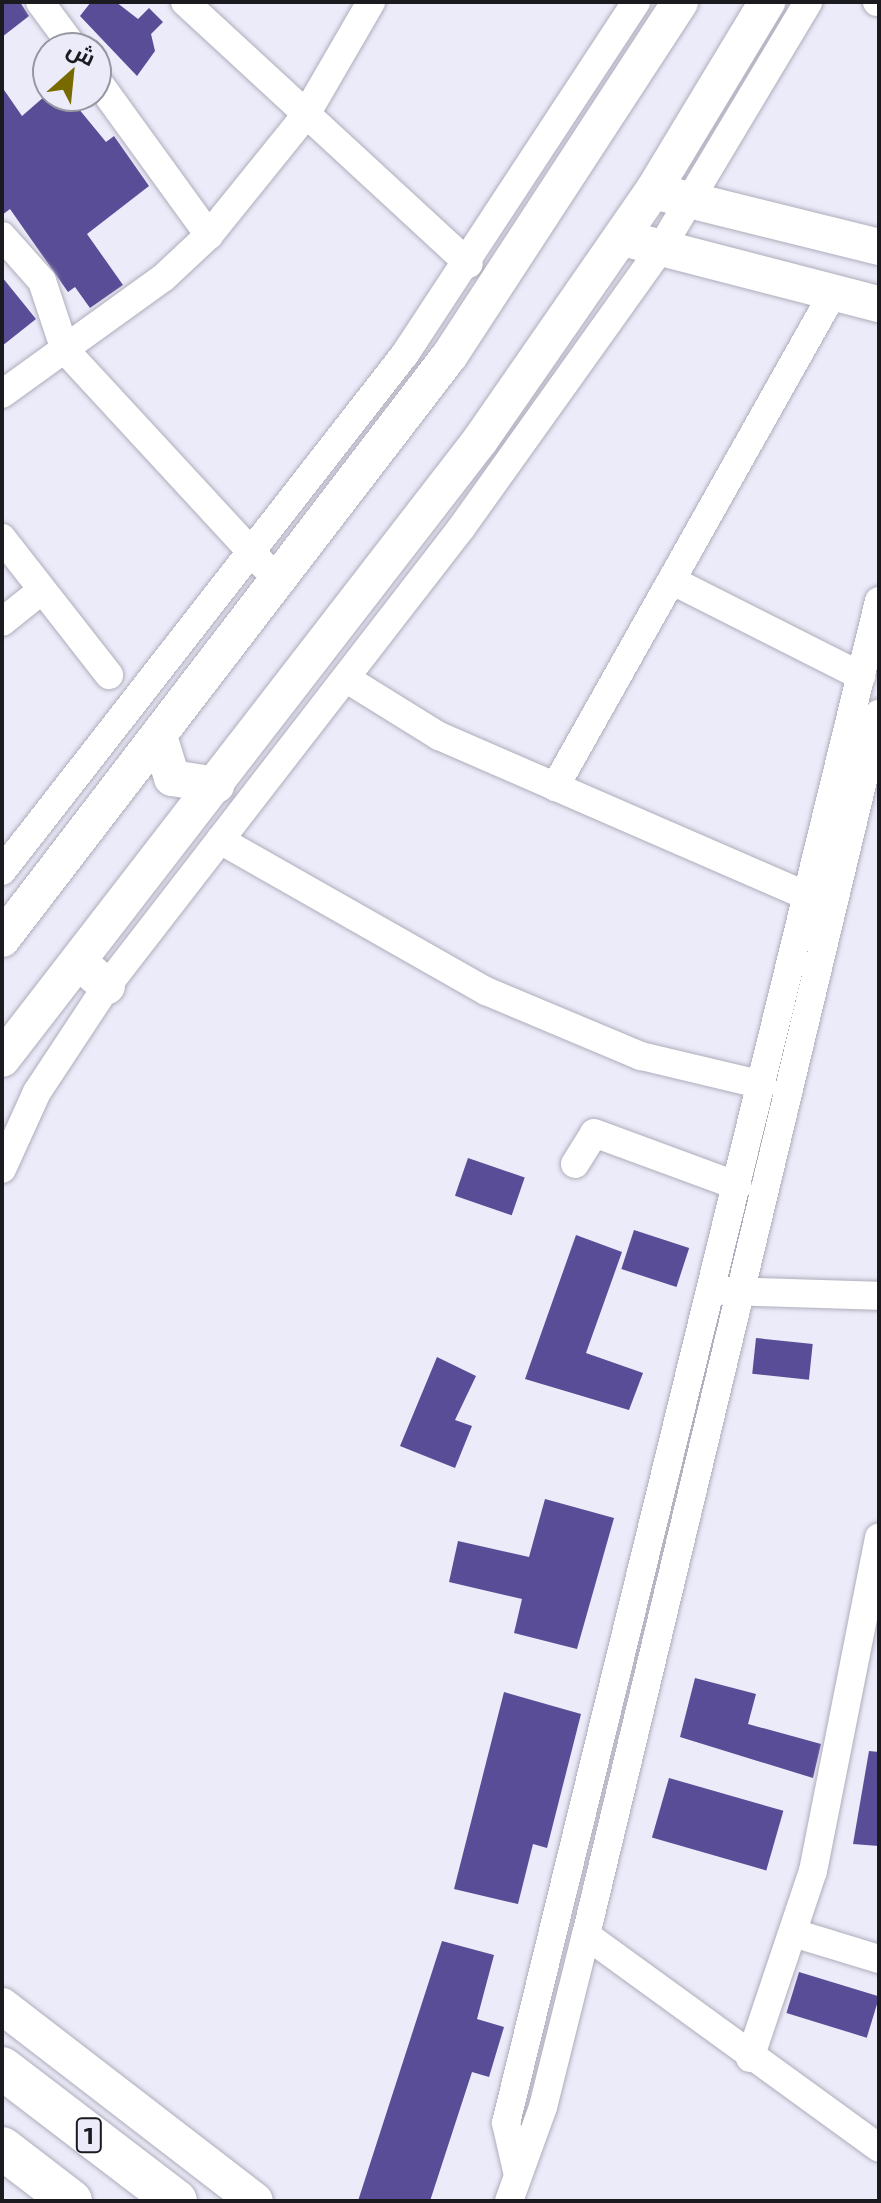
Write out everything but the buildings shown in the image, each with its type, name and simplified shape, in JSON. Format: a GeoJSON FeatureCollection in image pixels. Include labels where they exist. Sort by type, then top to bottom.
{"type":"FeatureCollection","features":[{"type":"Feature","properties":{"kind":"highway","name":"1"},"geometry":{"type":"LineString","coordinates":[[2,2068],[176,2201]]}},
{"type":"Feature","properties":{"kind":"highway","name":"1"},"geometry":{"type":"LineString","coordinates":[[2,2148],[71,2201]]}},
{"type":"Feature","properties":{"kind":"main road"},"geometry":{"type":"LineString","coordinates":[[2,939],[278,581],[490,299],[680,2]]}},
{"type":"Feature","properties":{"kind":"main road"},"geometry":{"type":"LineString","coordinates":[[2,1059],[481,439],[623,238],[767,2]]}},
{"type":"Feature","properties":{"kind":"main road"},"geometry":{"type":"LineString","coordinates":[[653,191],[879,247]]}},
{"type":"Feature","properties":{"kind":"main road"},"geometry":{"type":"LineString","coordinates":[[623,238],[879,304]]}},
{"type":"Feature","properties":{"kind":"main road"},"geometry":{"type":"LineString","coordinates":[[159,736],[172,778],[216,785]]}},
{"type":"Feature","properties":{"kind":"main road"},"geometry":{"type":"LineString","coordinates":[[79,962],[107,986]]}},
{"type":"Feature","properties":{"kind":"main road"},"geometry":{"type":"LineString","coordinates":[[2,2006],[255,2201]]}},
{"type":"Feature","properties":{"kind":"street"},"geometry":{"type":"LineString","coordinates":[[40,2],[62,32]]}},
{"type":"Feature","properties":{"kind":"street"},"geometry":{"type":"LineString","coordinates":[[185,2],[305,116],[469,264]]}},
{"type":"Feature","properties":{"kind":"street"},"geometry":{"type":"LineString","coordinates":[[2,394],[65,350],[209,235],[305,116],[371,2]]}},
{"type":"Feature","properties":{"kind":"street"},"geometry":{"type":"LineString","coordinates":[[2,871],[252,552],[469,264],[636,2]]}},
{"type":"Feature","properties":{"kind":"street"},"geometry":{"type":"LineString","coordinates":[[2,1169],[37,1092],[107,986],[347,679],[661,248],[808,2]]}},
{"type":"Feature","properties":{"kind":"street"},"geometry":{"type":"LineString","coordinates":[[112,101],[209,235]]}},
{"type":"Feature","properties":{"kind":"street"},"geometry":{"type":"LineString","coordinates":[[2,236],[42,281],[65,350],[278,581]]}},
{"type":"Feature","properties":{"kind":"street"},"geometry":{"type":"LineString","coordinates":[[555,787],[833,293]]}},
{"type":"Feature","properties":{"kind":"street"},"geometry":{"type":"LineString","coordinates":[[2,538],[109,675]]}},
{"type":"Feature","properties":{"kind":"street"},"geometry":{"type":"LineString","coordinates":[[673,581],[861,676]]}},
{"type":"Feature","properties":{"kind":"street"},"geometry":{"type":"LineString","coordinates":[[2,622],[42,590]]}},
{"type":"Feature","properties":{"kind":"street"},"geometry":{"type":"LineString","coordinates":[[509,2201],[517,2171],[543,2107],[586,1935],[726,1291],[738,1186],[879,601]]}},
{"type":"Feature","properties":{"kind":"street"},"geometry":{"type":"LineString","coordinates":[[347,679],[439,736],[809,897]]}},
{"type":"Feature","properties":{"kind":"street"},"geometry":{"type":"LineString","coordinates":[[517,2171],[506,2123],[726,1291],[874,762],[879,714]]}},
{"type":"Feature","properties":{"kind":"street"},"geometry":{"type":"LineString","coordinates":[[220,840],[486,991],[641,1056],[763,1085]]}},
{"type":"Feature","properties":{"kind":"street"},"geometry":{"type":"LineString","coordinates":[[575,1164],[594,1133],[738,1186]]}},
{"type":"Feature","properties":{"kind":"street"},"geometry":{"type":"LineString","coordinates":[[726,1291],[879,1296]]}},
{"type":"Feature","properties":{"kind":"street"},"geometry":{"type":"LineString","coordinates":[[750,2058],[797,1934],[879,1543]]}},
{"type":"Feature","properties":{"kind":"street"},"geometry":{"type":"LineString","coordinates":[[797,1934],[879,1959]]}},
{"type":"Feature","properties":{"kind":"street"},"geometry":{"type":"LineString","coordinates":[[586,1935],[750,2058],[879,2148]]}}]}
